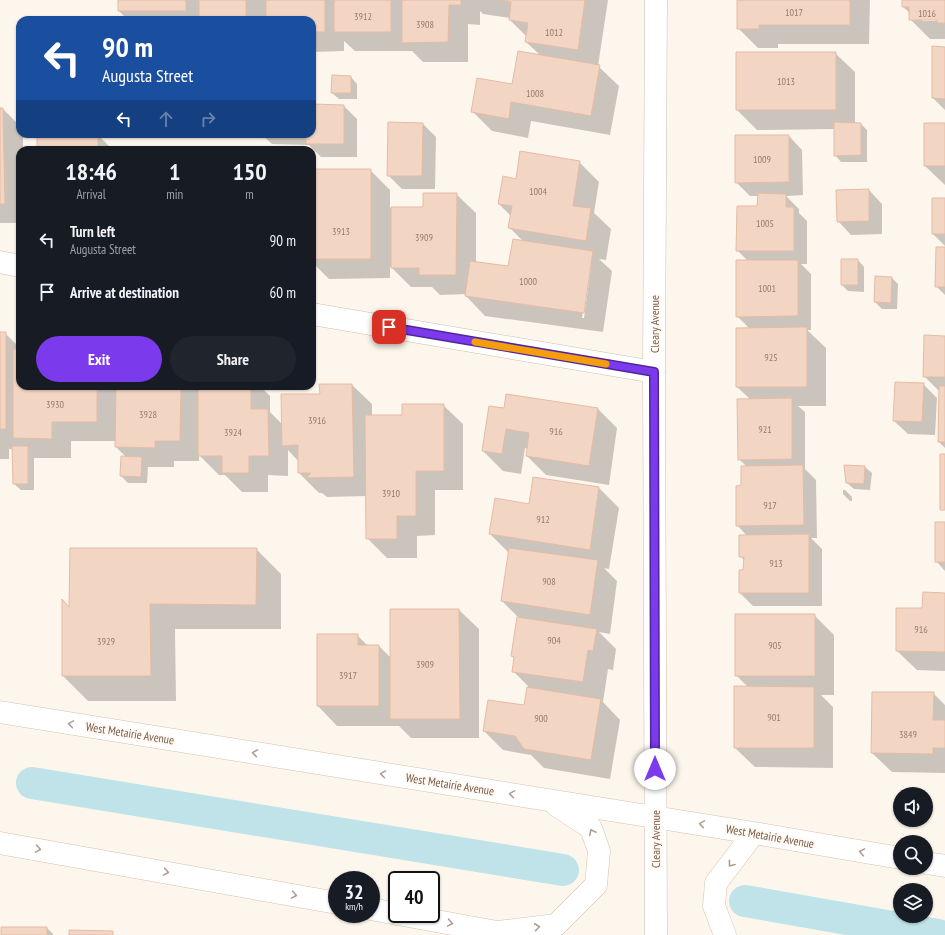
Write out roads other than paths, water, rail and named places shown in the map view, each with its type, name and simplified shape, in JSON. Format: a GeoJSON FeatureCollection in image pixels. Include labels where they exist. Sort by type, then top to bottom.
{"type":"FeatureCollection","features":[{"type":"Feature","properties":{"kind":"main road","name":"Cleary Avenue"},"geometry":{"type":"LineString","coordinates":[[656,0],[654,372],[656,935]]}},
{"type":"Feature","properties":{"kind":"main road"},"geometry":{"type":"LineString","coordinates":[[0,262],[16,265]]}},
{"type":"Feature","properties":{"kind":"main road"},"geometry":{"type":"LineString","coordinates":[[316,315],[654,372]]}},
{"type":"Feature","properties":{"kind":"main road","name":"West Metairie Avenue"},"geometry":{"type":"LineString","coordinates":[[3,715],[550,800],[893,857]]}},
{"type":"Feature","properties":{"kind":"main road"},"geometry":{"type":"LineString","coordinates":[[440,922],[507,934],[556,924],[596,885],[599,851],[591,828],[550,800]]}},
{"type":"Feature","properties":{"kind":"main road"},"geometry":{"type":"LineString","coordinates":[[725,935],[714,906],[716,883],[754,833]]}},
{"type":"Feature","properties":{"kind":"main road"},"geometry":{"type":"LineString","coordinates":[[0,842],[328,901]]}},
{"type":"Feature","properties":{"kind":"main road"},"geometry":{"type":"LineString","coordinates":[[933,864],[945,866]]}},
{"type":"Feature","properties":{"kind":"waterway"},"geometry":{"type":"LineString","coordinates":[[32,783],[563,870]]}},
{"type":"Feature","properties":{"kind":"waterway"},"geometry":{"type":"LineString","coordinates":[[745,901],[938,935]]}}]}
